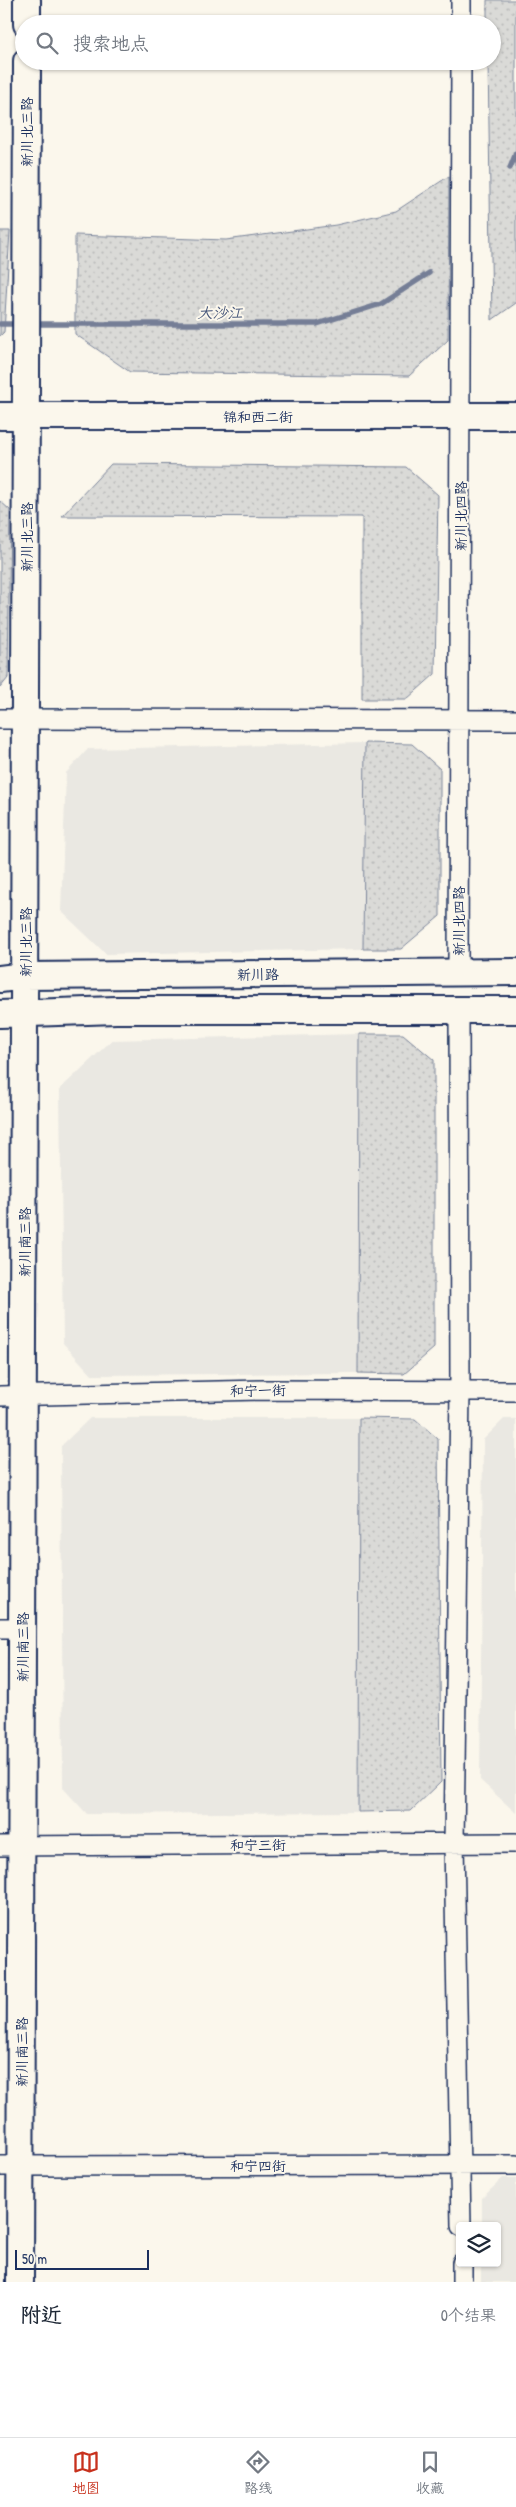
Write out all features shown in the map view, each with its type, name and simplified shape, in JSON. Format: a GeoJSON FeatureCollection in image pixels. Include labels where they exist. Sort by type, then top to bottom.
{"type":"FeatureCollection","features":[{"type":"Feature","properties":{"kind":"street"},"geometry":{"type":"LineString","coordinates":[[27,0],[27,15]]}},
{"type":"Feature","properties":{"kind":"street"},"geometry":{"type":"LineString","coordinates":[[461,0],[461,15]]}},
{"type":"Feature","properties":{"kind":"street","name":"新川北三路"},"geometry":{"type":"LineString","coordinates":[[12,1013],[13,719],[26,416],[27,70]]}},
{"type":"Feature","properties":{"kind":"street","name":"新川北四路"},"geometry":{"type":"LineString","coordinates":[[458,972],[461,70]]}},
{"type":"Feature","properties":{"kind":"street","name":"锦和西二街"},"geometry":{"type":"LineString","coordinates":[[0,416],[516,416]]}},
{"type":"Feature","properties":{"kind":"street"},"geometry":{"type":"LineString","coordinates":[[13,719],[516,720]]}},
{"type":"Feature","properties":{"kind":"street","name":"新川路"},"geometry":{"type":"LineString","coordinates":[[12,978],[516,972]]}},
{"type":"Feature","properties":{"kind":"street"},"geometry":{"type":"LineString","coordinates":[[12,1013],[116,1010],[516,1010]]}},
{"type":"Feature","properties":{"kind":"street"},"geometry":{"type":"LineString","coordinates":[[459,1010],[460,1390],[454,1843],[461,2222]]}},
{"type":"Feature","properties":{"kind":"street","name":"新川南三路"},"geometry":{"type":"LineString","coordinates":[[12,1013],[10,2166],[20,2282]]}},
{"type":"Feature","properties":{"kind":"street","name":"和宁一街"},"geometry":{"type":"LineString","coordinates":[[12,1396],[264,1390],[516,1391]]}},
{"type":"Feature","properties":{"kind":"street","name":"和宁三街"},"geometry":{"type":"LineString","coordinates":[[11,1846],[516,1843]]}},
{"type":"Feature","properties":{"kind":"street","name":"和宁四街"},"geometry":{"type":"LineString","coordinates":[[10,2166],[516,2165]]}},
{"type":"Feature","properties":{"kind":"street"},"geometry":{"type":"LineString","coordinates":[[462,2267],[462,2282]]}},
{"type":"Feature","properties":{"kind":"shaded area"},"geometry":{"type":"Polygon","coordinates":[[[487,0],[516,0],[516,303],[492,320],[488,70],[501,70],[501,15],[487,15],[487,0]]]}},
{"type":"Feature","properties":{"kind":"shaded area"},"geometry":{"type":"Polygon","coordinates":[[[449,176],[448,340],[409,376],[130,372],[75,334],[75,235],[226,240],[336,225],[396,211],[449,176]]]}},
{"type":"Feature","properties":{"kind":"shaded area"},"geometry":{"type":"Polygon","coordinates":[[[0,231],[10,231],[4,332],[0,336],[0,231]]]}},
{"type":"Feature","properties":{"kind":"shaded area"},"geometry":{"type":"Polygon","coordinates":[[[111,464],[406,467],[438,495],[435,674],[407,699],[362,699],[362,517],[62,516],[111,464]]]}},
{"type":"Feature","properties":{"kind":"shaded area"},"geometry":{"type":"Polygon","coordinates":[[[0,501],[10,510],[8,678],[0,688],[0,501]]]}},
{"type":"Feature","properties":{"kind":"shaded area"},"geometry":{"type":"Polygon","coordinates":[[[365,743],[363,949],[106,954],[61,911],[66,773],[88,749],[365,743]]]}},
{"type":"Feature","properties":{"kind":"shaded area"},"geometry":{"type":"Polygon","coordinates":[[[365,743],[412,744],[440,769],[440,916],[401,949],[363,949],[365,743]]]}},
{"type":"Feature","properties":{"kind":"shaded area"},"geometry":{"type":"Polygon","coordinates":[[[359,1034],[358,1373],[92,1375],[63,1343],[60,1089],[112,1040],[359,1034]]]}},
{"type":"Feature","properties":{"kind":"shaded area"},"geometry":{"type":"Polygon","coordinates":[[[359,1034],[403,1034],[434,1060],[434,1348],[404,1374],[358,1373],[359,1034]]]}},
{"type":"Feature","properties":{"kind":"shaded area"},"geometry":{"type":"Polygon","coordinates":[[[90,1418],[359,1418],[358,1812],[87,1814],[63,1788],[61,1446],[90,1418]]]}},
{"type":"Feature","properties":{"kind":"shaded area"},"geometry":{"type":"Polygon","coordinates":[[[359,1418],[415,1419],[438,1439],[441,1782],[411,1811],[358,1812],[359,1418]]]}},
{"type":"Feature","properties":{"kind":"shaded area"},"geometry":{"type":"Polygon","coordinates":[[[504,1419],[516,1419],[516,1813],[480,1780],[483,1440],[504,1419]]]}},
{"type":"Feature","properties":{"kind":"shaded area"},"geometry":{"type":"Polygon","coordinates":[[[503,2178],[516,2178],[516,2282],[481,2282],[481,2267],[501,2267],[501,2222],[482,2222],[482,2198],[503,2178]]]}},
{"type":"Feature","properties":{"kind":"waterway"},"geometry":{"type":"LineString","coordinates":[[510,168],[516,153]]}},
{"type":"Feature","properties":{"kind":"waterway","name":"大沙江"},"geometry":{"type":"LineString","coordinates":[[33,324],[317,324],[381,304],[429,273]]}},
{"type":"Feature","properties":{"kind":"waterway","name":"大沙江"},"geometry":{"type":"LineString","coordinates":[[0,324],[19,324]]}}]}
